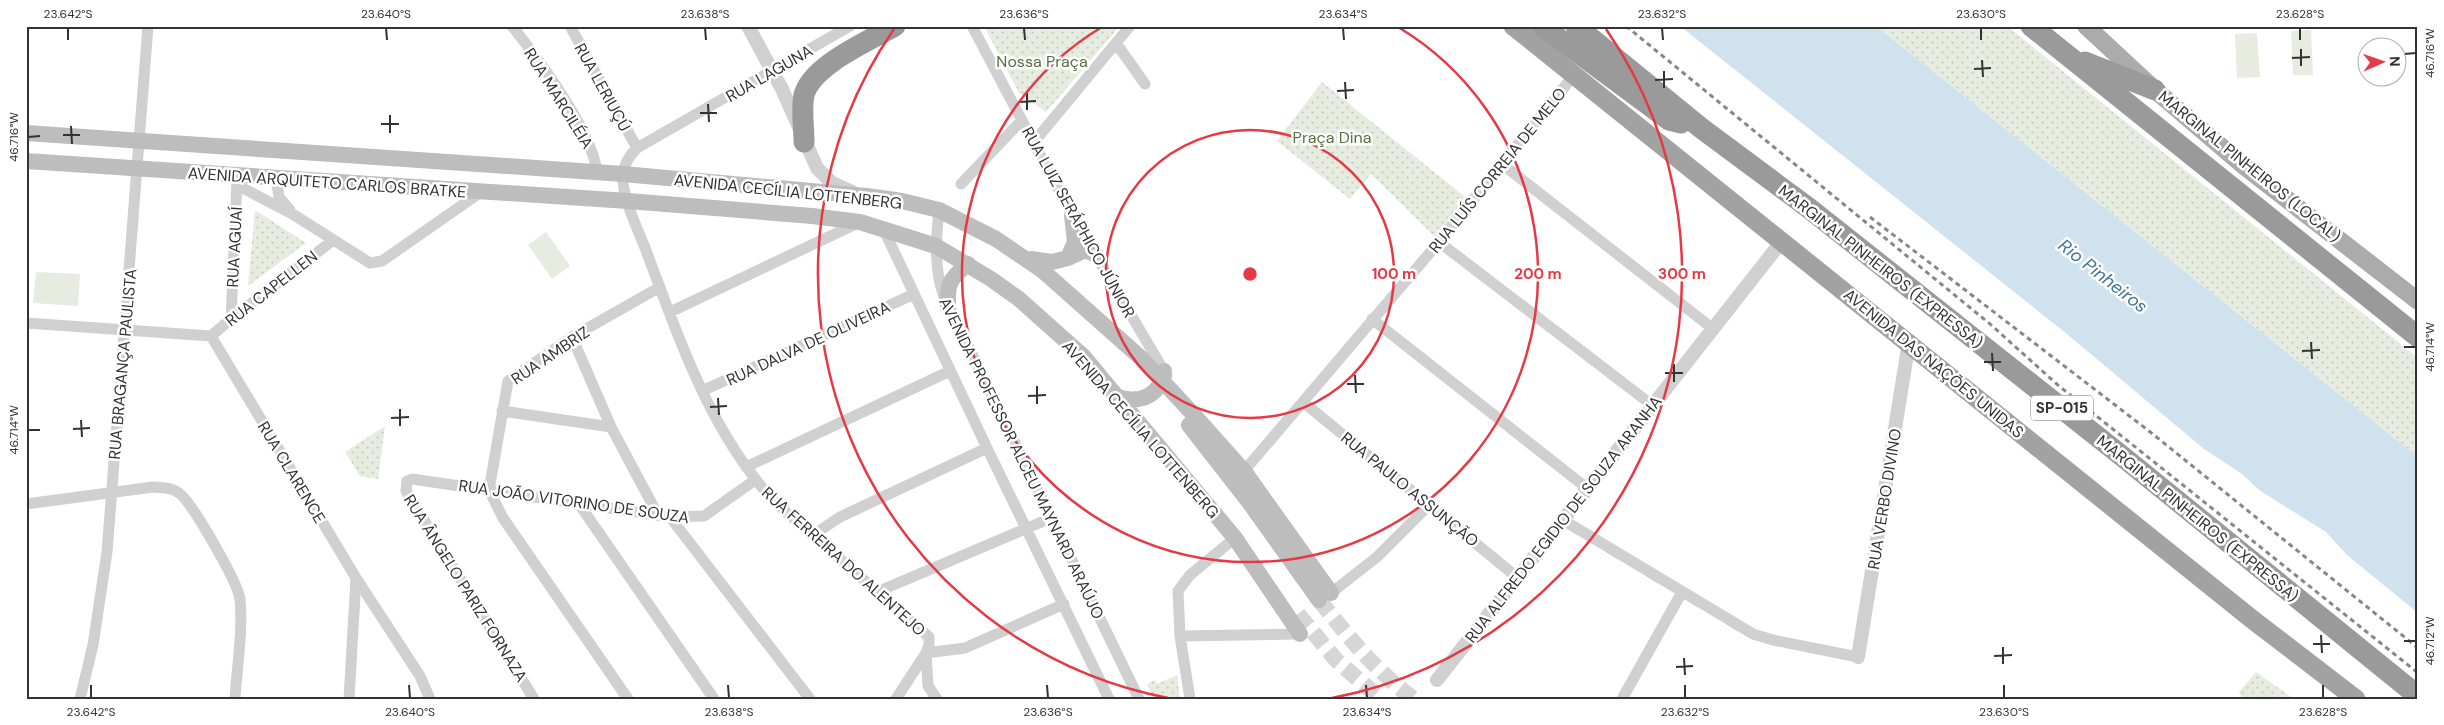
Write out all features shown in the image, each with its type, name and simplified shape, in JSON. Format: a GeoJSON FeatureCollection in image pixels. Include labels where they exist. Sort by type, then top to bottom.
{"type":"FeatureCollection","features":[{"type":"Feature","properties":{"kind":"highway"},"geometry":{"type":"LineString","coordinates":[[804,142],[804,98],[812,80],[828,64],[895,26]]}},
{"type":"Feature","properties":{"kind":"highway","name":"AVENIDA DAS NAÇÕES UNIDAS"},"geometry":{"type":"LineString","coordinates":[[1513,26],[1909,342],[2260,626],[2356,699]]}},
{"type":"Feature","properties":{"kind":"highway"},"geometry":{"type":"LineString","coordinates":[[1542,26],[1669,120],[1701,128]]}},
{"type":"Feature","properties":{"kind":"highway","name":"MARGINAL PINHEIROS (EXPRESSA)"},"geometry":{"type":"LineString","coordinates":[[1576,26],[1701,128],[1810,209],[2115,450],[2418,696]]}},
{"type":"Feature","properties":{"kind":"highway"},"geometry":{"type":"LineString","coordinates":[[2031,26],[2418,337]]}},
{"type":"Feature","properties":{"kind":"highway"},"geometry":{"type":"LineString","coordinates":[[2065,54],[2155,90]]}},
{"type":"Feature","properties":{"kind":"main road","name":"MARGINAL PINHEIROS (LOCAL)"},"geometry":{"type":"LineString","coordinates":[[2086,26],[2155,90],[2244,166],[2418,301]]}},
{"type":"Feature","properties":{"kind":"main road","name":"AVENIDA ARQUITETO CARLOS BRATKE"},"geometry":{"type":"LineString","coordinates":[[26,133],[623,174]]}},
{"type":"Feature","properties":{"kind":"main road","name":"AVENIDA ARQUITETO CARLOS BRATKE"},"geometry":{"type":"LineString","coordinates":[[26,160],[137,168],[237,180],[276,178],[628,202]]}},
{"type":"Feature","properties":{"kind":"main road","name":"AVENIDA CECÍLIA LOTTENBERG"},"geometry":{"type":"LineString","coordinates":[[623,174],[867,196],[902,201],[939,210],[970,225],[1024,257],[1141,358],[1162,380]]}},
{"type":"Feature","properties":{"kind":"main road","name":"AVENIDA CECÍLIA LOTTENBERG"},"geometry":{"type":"LineString","coordinates":[[628,202],[860,222],[884,228],[936,246],[968,264],[1019,299],[1077,350],[1235,538],[1300,634]]}},
{"type":"Feature","properties":{"kind":"main road"},"geometry":{"type":"LineString","coordinates":[[1068,258],[1075,242],[1072,215]]}},
{"type":"Feature","properties":{"kind":"main road"},"geometry":{"type":"LineString","coordinates":[[1024,257],[1042,263],[1068,258],[1085,250],[1096,255]]}},
{"type":"Feature","properties":{"kind":"main road"},"geometry":{"type":"LineString","coordinates":[[948,308],[948,287],[950,281],[968,264]]}},
{"type":"Feature","properties":{"kind":"main road"},"geometry":{"type":"LineString","coordinates":[[1118,397],[1137,400],[1162,380]]}},
{"type":"Feature","properties":{"kind":"main road"},"geometry":{"type":"LineString","coordinates":[[1162,380],[1244,471],[1325,596]]}},
{"type":"Feature","properties":{"kind":"main road"},"geometry":{"type":"LineString","coordinates":[[1162,380],[1249,502],[1325,596]]}},
{"type":"Feature","properties":{"kind":"main road"},"geometry":{"type":"LineString","coordinates":[[1152,437],[1187,465],[1216,500],[1298,614]]}},
{"type":"Feature","properties":{"kind":"street","name":"RUA BRAGANÇA PAULISTA"},"geometry":{"type":"LineString","coordinates":[[80,699],[93,645],[103,580],[125,330],[148,26]]}},
{"type":"Feature","properties":{"kind":"street","name":"RUA MARCILÉIA"},"geometry":{"type":"LineString","coordinates":[[512,26],[532,51],[591,147],[597,173]]}},
{"type":"Feature","properties":{"kind":"street","name":"RUA LERIUÇÚ"},"geometry":{"type":"LineString","coordinates":[[570,26],[637,148]]}},
{"type":"Feature","properties":{"kind":"street"},"geometry":{"type":"LineString","coordinates":[[748,26],[773,71],[817,168],[826,179],[844,189],[867,196]]}},
{"type":"Feature","properties":{"kind":"street","name":"RUA LAGUNA"},"geometry":{"type":"LineString","coordinates":[[623,174],[628,158],[637,148],[850,26]]}},
{"type":"Feature","properties":{"kind":"street","name":"RUA LUIZ SERÁPHICO JÚNIOR"},"geometry":{"type":"LineString","coordinates":[[972,26],[1162,380]]}},
{"type":"Feature","properties":{"kind":"street"},"geometry":{"type":"LineString","coordinates":[[1034,142],[1130,26]]}},
{"type":"Feature","properties":{"kind":"street"},"geometry":{"type":"LineString","coordinates":[[1116,43],[1145,84]]}},
{"type":"Feature","properties":{"kind":"street","name":"RUA LUÍS CORREIA DE MELO"},"geometry":{"type":"LineString","coordinates":[[1244,471],[1439,242],[1574,75]]}},
{"type":"Feature","properties":{"kind":"street"},"geometry":{"type":"LineString","coordinates":[[961,184],[1022,120]]}},
{"type":"Feature","properties":{"kind":"street"},"geometry":{"type":"LineString","coordinates":[[1502,164],[1712,328]]}},
{"type":"Feature","properties":{"kind":"street","name":"RUA FERREIRA DO ALENTEJO"},"geometry":{"type":"LineString","coordinates":[[623,174],[628,202],[660,288],[702,391],[722,430],[746,467],[777,504],[929,637],[930,646],[896,699]]}},
{"type":"Feature","properties":{"kind":"street"},"geometry":{"type":"LineString","coordinates":[[276,178],[281,202],[294,215]]}},
{"type":"Feature","properties":{"kind":"street"},"geometry":{"type":"LineString","coordinates":[[237,180],[365,262],[382,261],[480,192]]}},
{"type":"Feature","properties":{"kind":"street","name":"RUA AGUAÍ"},"geometry":{"type":"LineString","coordinates":[[231,319],[237,180]]}},
{"type":"Feature","properties":{"kind":"street","name":"AVENIDA PROFESSOR ALCEU MAYNARD ARAÚJO"},"geometry":{"type":"LineString","coordinates":[[939,210],[936,246],[938,274],[948,308],[1139,699]]}},
{"type":"Feature","properties":{"kind":"street"},"geometry":{"type":"LineString","coordinates":[[670,312],[860,222]]}},
{"type":"Feature","properties":{"kind":"street","name":"AVENIDA PROFESSOR ALCEU MAYNARD ARAÚJO"},"geometry":{"type":"LineString","coordinates":[[884,228],[950,371],[1109,699]]}},
{"type":"Feature","properties":{"kind":"street","name":"RUA ALFREDO EGIDIO DE SOUZA ARANHA"},"geometry":{"type":"LineString","coordinates":[[1437,680],[1782,240]]}},
{"type":"Feature","properties":{"kind":"street","name":"RUA CAPELLEN"},"geometry":{"type":"LineString","coordinates":[[211,336],[332,241]]}},
{"type":"Feature","properties":{"kind":"street"},"geometry":{"type":"LineString","coordinates":[[1439,242],[1652,406]]}},
{"type":"Feature","properties":{"kind":"street","name":"RUA AMBRIZ"},"geometry":{"type":"LineString","coordinates":[[489,490],[502,410],[507,384],[510,379],[572,337],[660,288]]}},
{"type":"Feature","properties":{"kind":"street","name":"RUA DALVA DE OLIVEIRA"},"geometry":{"type":"LineString","coordinates":[[702,391],[914,294]]}},
{"type":"Feature","properties":{"kind":"street"},"geometry":{"type":"LineString","coordinates":[[1372,320],[1588,489]]}},
{"type":"Feature","properties":{"kind":"street"},"geometry":{"type":"LineString","coordinates":[[26,323],[211,336]]}},
{"type":"Feature","properties":{"kind":"street","name":"RUA CLARENCE"},"geometry":{"type":"LineString","coordinates":[[211,336],[356,578],[420,676],[430,699]]}},
{"type":"Feature","properties":{"kind":"street"},"geometry":{"type":"LineString","coordinates":[[572,337],[611,427],[664,516],[810,699]]}},
{"type":"Feature","properties":{"kind":"street","name":"RUA VERBO DIVINO"},"geometry":{"type":"LineString","coordinates":[[1858,656],[1909,342]]}},
{"type":"Feature","properties":{"kind":"street"},"geometry":{"type":"LineString","coordinates":[[746,467],[950,371]]}},
{"type":"Feature","properties":{"kind":"street","name":"RUA PAULO ASSUNÇÃO"},"geometry":{"type":"LineString","coordinates":[[1302,402],[1430,504],[1518,578]]}},
{"type":"Feature","properties":{"kind":"street"},"geometry":{"type":"LineString","coordinates":[[502,410],[611,427]]}},
{"type":"Feature","properties":{"kind":"street"},"geometry":{"type":"LineString","coordinates":[[813,535],[840,517],[987,448]]}},
{"type":"Feature","properties":{"kind":"street","name":"RUA JOÃO VITORINO DE SOUZA"},"geometry":{"type":"LineString","coordinates":[[412,479],[664,516],[704,516],[756,480]]}},
{"type":"Feature","properties":{"kind":"street","name":"RUA ÂNGELO PARIZ FORNAZA"},"geometry":{"type":"LineString","coordinates":[[412,479],[405,483],[406,491],[534,699]]}},
{"type":"Feature","properties":{"kind":"street"},"geometry":{"type":"LineString","coordinates":[[26,504],[154,488],[171,488],[182,494],[192,507],[233,580],[240,597],[235,699]]}},
{"type":"Feature","properties":{"kind":"street"},"geometry":{"type":"LineString","coordinates":[[489,490],[503,518],[628,699]]}},
{"type":"Feature","properties":{"kind":"street"},"geometry":{"type":"LineString","coordinates":[[578,504],[714,699]]}},
{"type":"Feature","properties":{"kind":"street"},"geometry":{"type":"LineString","coordinates":[[1325,596],[1377,557],[1430,504]]}},
{"type":"Feature","properties":{"kind":"street"},"geometry":{"type":"LineString","coordinates":[[877,592],[1051,518]]}},
{"type":"Feature","properties":{"kind":"street"},"geometry":{"type":"LineString","coordinates":[[1563,520],[1753,634],[1773,640],[1858,656]]}},
{"type":"Feature","properties":{"kind":"street"},"geometry":{"type":"LineString","coordinates":[[1190,699],[1180,636],[1178,590],[1190,575],[1235,538]]}},
{"type":"Feature","properties":{"kind":"street"},"geometry":{"type":"LineString","coordinates":[[349,699],[356,578]]}},
{"type":"Feature","properties":{"kind":"street"},"geometry":{"type":"LineString","coordinates":[[1622,699],[1682,592]]}},
{"type":"Feature","properties":{"kind":"street"},"geometry":{"type":"LineString","coordinates":[[937,699],[928,686],[926,652],[965,648],[1064,604]]}},
{"type":"Feature","properties":{"kind":"street"},"geometry":{"type":"LineString","coordinates":[[1180,636],[1300,634]]}},
{"type":"Feature","properties":{"kind":"street"},"geometry":{"type":"LineString","coordinates":[[907,680],[928,686]]}},
{"type":"Feature","properties":{"kind":"green space","name":"Nossa Praça"},"geometry":{"type":"Polygon","coordinates":[[[984,26],[1120,26],[1046,112],[1019,93],[984,26]]]}},
{"type":"Feature","properties":{"kind":"green space"},"geometry":{"type":"Polygon","coordinates":[[[1876,26],[2007,26],[2418,358],[2418,457],[1876,26]]]}},
{"type":"Feature","properties":{"kind":"green space"},"geometry":{"type":"Polygon","coordinates":[[[2311,30],[2313,75],[2293,75],[2291,31],[2311,30]]]}},
{"type":"Feature","properties":{"kind":"green space"},"geometry":{"type":"Polygon","coordinates":[[[2257,33],[2260,77],[2237,78],[2235,34],[2257,33]]]}},
{"type":"Feature","properties":{"kind":"green space","name":"Praça Dina"},"geometry":{"type":"Polygon","coordinates":[[[1322,82],[1469,200],[1437,239],[1371,174],[1350,199],[1277,141],[1322,82]]]}},
{"type":"Feature","properties":{"kind":"green space"},"geometry":{"type":"Polygon","coordinates":[[[255,210],[306,243],[248,286],[255,210]]]}},
{"type":"Feature","properties":{"kind":"green space"},"geometry":{"type":"Polygon","coordinates":[[[546,232],[570,266],[552,279],[528,245],[546,232]]]}},
{"type":"Feature","properties":{"kind":"green space"},"geometry":{"type":"Polygon","coordinates":[[[36,272],[80,274],[78,306],[33,303],[36,272]]]}},
{"type":"Feature","properties":{"kind":"green space"},"geometry":{"type":"Polygon","coordinates":[[[385,426],[378,479],[360,476],[345,452],[385,426]]]}},
{"type":"Feature","properties":{"kind":"green space"},"geometry":{"type":"Polygon","coordinates":[[[2256,672],[2294,699],[2242,699],[2239,692],[2256,672]]]}},
{"type":"Feature","properties":{"kind":"green space"},"geometry":{"type":"Polygon","coordinates":[[[1177,675],[1180,699],[1154,699],[1147,684],[1155,680],[1157,684],[1177,675]]]}},
{"type":"Feature","properties":{"kind":"water","name":"Rio Pinheiros"},"geometry":{"type":"Polygon","coordinates":[[[1680,26],[1876,26],[2418,457],[2418,613],[2347,555],[2326,532],[2259,490],[2242,474],[2204,449],[2067,334],[1680,26]]]}},
{"type":"Feature","properties":{"kind":"tunnel"},"geometry":{"type":"LineString","coordinates":[[1319,600],[1375,665],[1414,699]]}},
{"type":"Feature","properties":{"kind":"tunnel"},"geometry":{"type":"LineString","coordinates":[[1298,614],[1337,661],[1381,699]]}},
{"type":"Feature","properties":{"kind":"railway"},"geometry":{"type":"LineString","coordinates":[[1626,26],[1990,324],[2059,386],[2418,673]]}},
{"type":"Feature","properties":{"kind":"railway"},"geometry":{"type":"LineString","coordinates":[[1870,217],[2149,431],[2418,648]]}}]}
